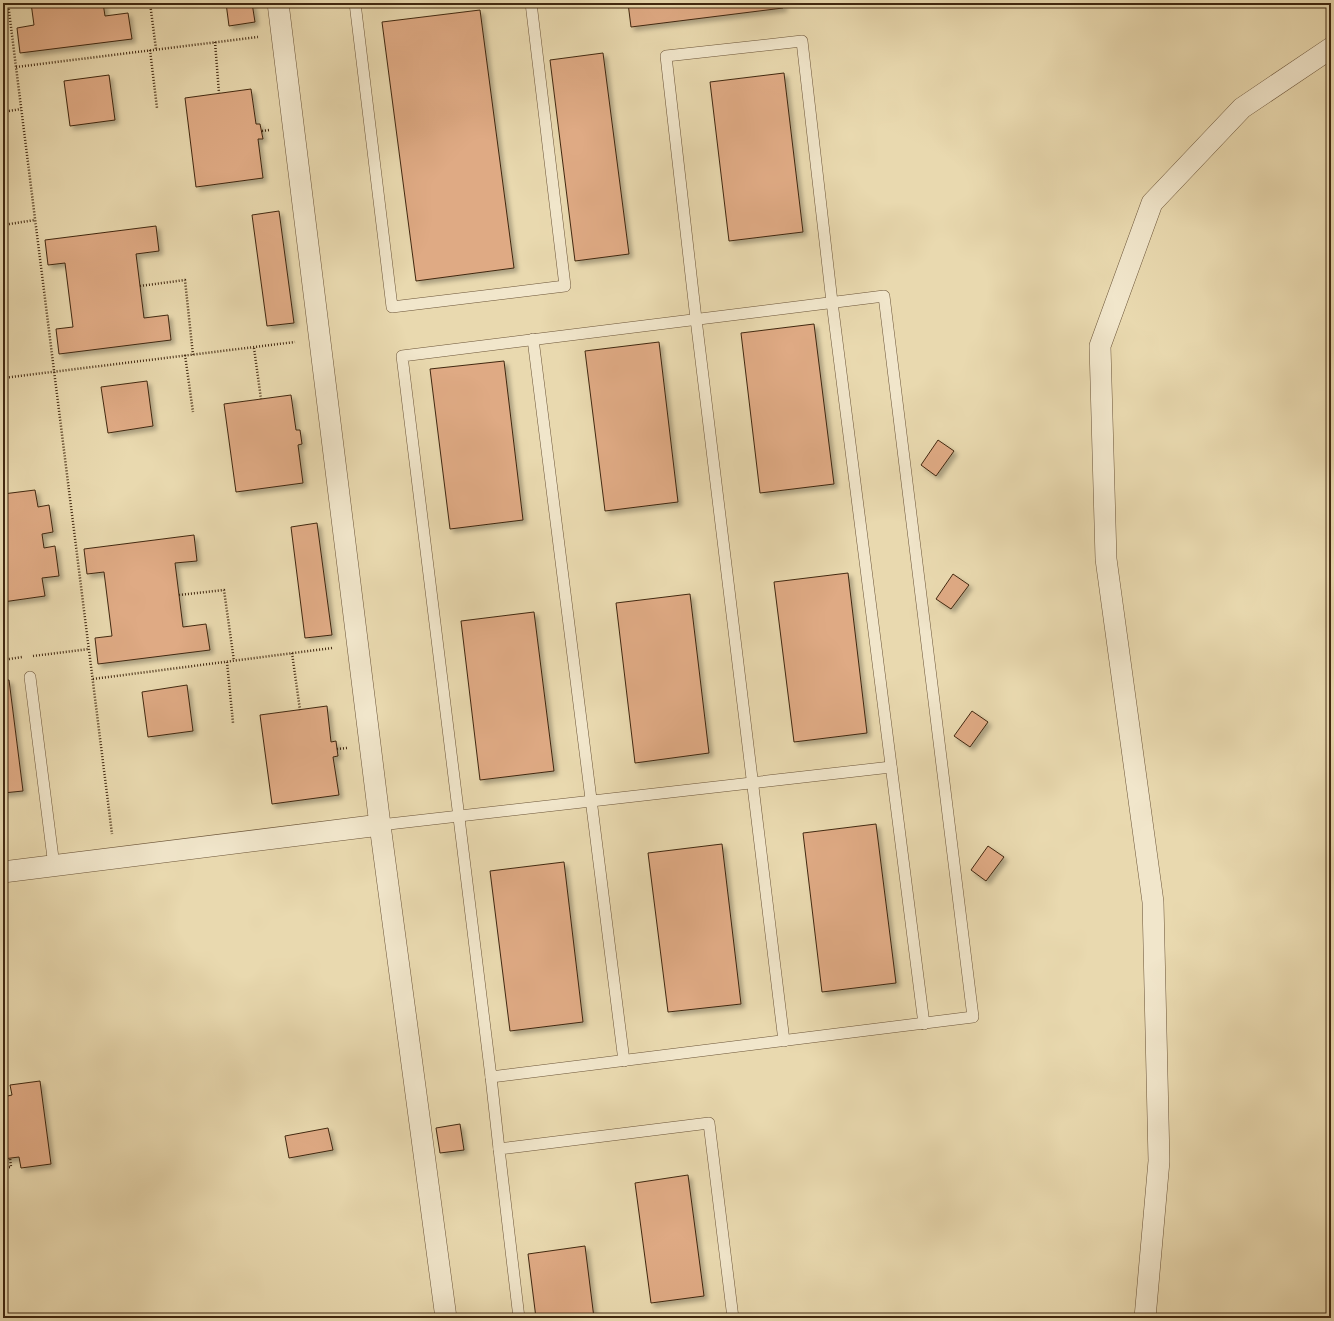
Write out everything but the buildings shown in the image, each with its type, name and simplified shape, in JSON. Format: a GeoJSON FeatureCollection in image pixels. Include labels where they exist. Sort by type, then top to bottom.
{"type":"FeatureCollection","features":[{"type":"Feature","properties":{"kind":"street"},"geometry":{"type":"LineString","coordinates":[[278,3],[380,824],[446,1318]]}},
{"type":"Feature","properties":{"kind":"street"},"geometry":{"type":"LineString","coordinates":[[1145,1318],[1160,1161],[1153,902],[1106,559],[1100,346],[1152,203],[1242,108],[1331,48]]}},
{"type":"Feature","properties":{"kind":"street"},"geometry":{"type":"LineString","coordinates":[[3,872],[380,824]]}},
{"type":"Feature","properties":{"kind":"lane"},"geometry":{"type":"LineString","coordinates":[[355,3],[392,307],[565,286],[530,3]]}},
{"type":"Feature","properties":{"kind":"lane"},"geometry":{"type":"LineString","coordinates":[[784,1041],[696,319],[666,56],[802,41],[832,302],[924,1024]]}},
{"type":"Feature","properties":{"kind":"lane"},"geometry":{"type":"LineString","coordinates":[[491,1077],[973,1017],[884,296],[402,356],[520,1318]]}},
{"type":"Feature","properties":{"kind":"lane"},"geometry":{"type":"LineString","coordinates":[[532,339],[624,1061]]}},
{"type":"Feature","properties":{"kind":"lane"},"geometry":{"type":"LineString","coordinates":[[30,677],[54,866]]}},
{"type":"Feature","properties":{"kind":"lane"},"geometry":{"type":"LineString","coordinates":[[380,824],[891,767]]}},
{"type":"Feature","properties":{"kind":"lane"},"geometry":{"type":"LineString","coordinates":[[499,1149],[709,1123],[733,1318]]}},
{"type":"Feature","properties":{"kind":"path"},"geometry":{"type":"LineString","coordinates":[[8,3],[112,834],[105,835]]}},
{"type":"Feature","properties":{"kind":"path"},"geometry":{"type":"LineString","coordinates":[[150,3],[156,49]]}},
{"type":"Feature","properties":{"kind":"path"},"geometry":{"type":"LineString","coordinates":[[16,67],[264,36]]}},
{"type":"Feature","properties":{"kind":"path"},"geometry":{"type":"LineString","coordinates":[[215,42],[219,93]]}},
{"type":"Feature","properties":{"kind":"path"},"geometry":{"type":"LineString","coordinates":[[150,50],[157,108]]}},
{"type":"Feature","properties":{"kind":"path"},"geometry":{"type":"LineString","coordinates":[[3,112],[21,109]]}},
{"type":"Feature","properties":{"kind":"path"},"geometry":{"type":"LineString","coordinates":[[3,225],[35,220]]}},
{"type":"Feature","properties":{"kind":"path"},"geometry":{"type":"LineString","coordinates":[[140,286],[185,280],[193,355]]}},
{"type":"Feature","properties":{"kind":"path"},"geometry":{"type":"LineString","coordinates":[[3,378],[302,342]]}},
{"type":"Feature","properties":{"kind":"path"},"geometry":{"type":"LineString","coordinates":[[254,348],[261,399]]}},
{"type":"Feature","properties":{"kind":"path"},"geometry":{"type":"LineString","coordinates":[[185,355],[193,412]]}},
{"type":"Feature","properties":{"kind":"path"},"geometry":{"type":"LineString","coordinates":[[179,595],[224,590],[234,661]]}},
{"type":"Feature","properties":{"kind":"path"},"geometry":{"type":"LineString","coordinates":[[93,679],[340,647]]}},
{"type":"Feature","properties":{"kind":"path"},"geometry":{"type":"LineString","coordinates":[[3,660],[89,649]]}},
{"type":"Feature","properties":{"kind":"path"},"geometry":{"type":"LineString","coordinates":[[292,653],[300,710]]}},
{"type":"Feature","properties":{"kind":"path"},"geometry":{"type":"LineString","coordinates":[[227,662],[233,723]]}},
{"type":"Feature","properties":{"kind":"path"},"geometry":{"type":"LineString","coordinates":[[3,1083],[4,1096]]}},
{"type":"Feature","properties":{"kind":"path"},"geometry":{"type":"LineString","coordinates":[[3,1168],[11,1167],[10,1158]]}}]}
